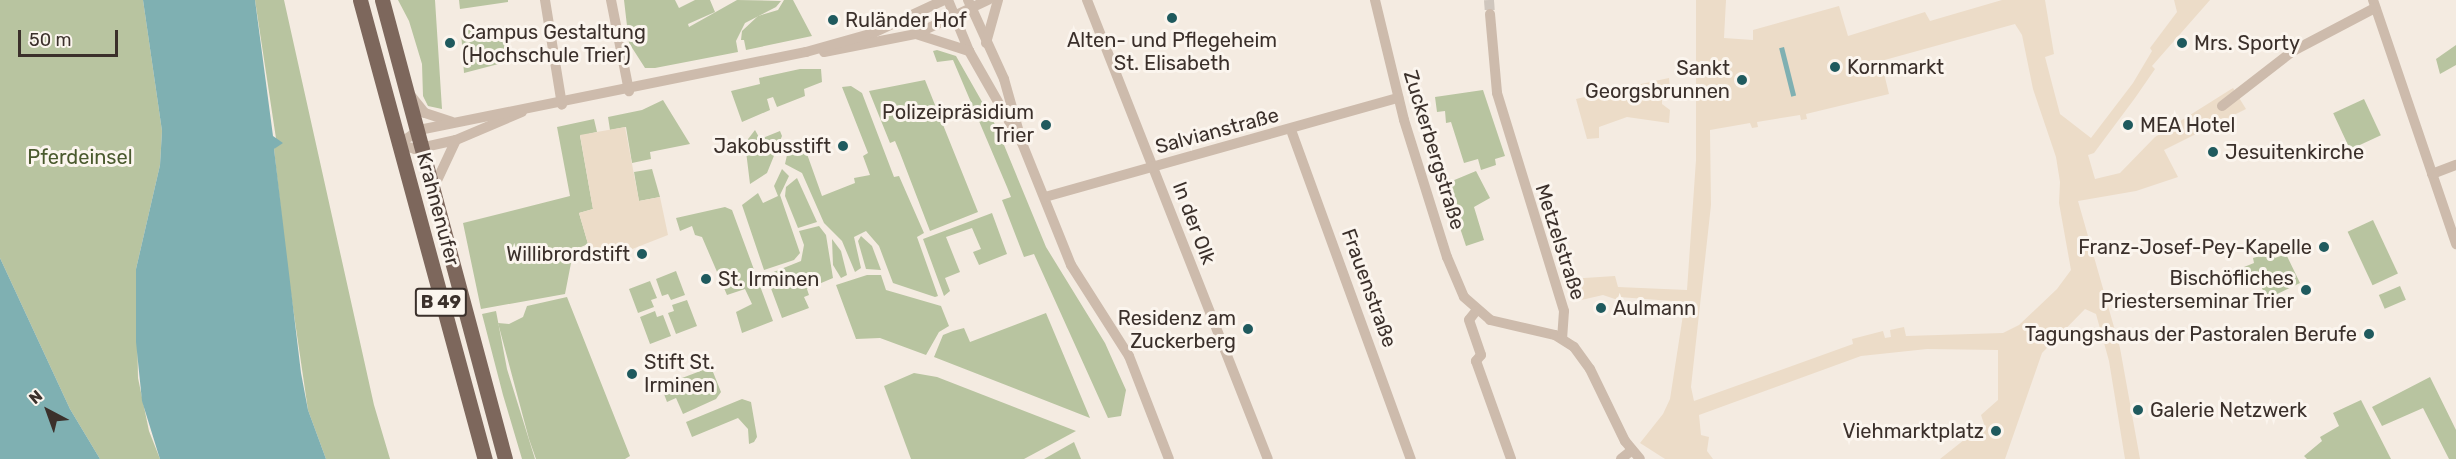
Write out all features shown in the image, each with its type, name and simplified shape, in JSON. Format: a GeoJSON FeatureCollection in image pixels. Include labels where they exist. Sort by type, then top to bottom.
{"type":"FeatureCollection","features":[{"type":"Feature","properties":{"kind":"main road","name":"B 49"},"geometry":{"type":"LineString","coordinates":[[360,0],[399,144]]}},
{"type":"Feature","properties":{"kind":"main road","name":"B 49"},"geometry":{"type":"LineString","coordinates":[[382,0],[424,148]]}},
{"type":"Feature","properties":{"kind":"main road","name":"Krahnenufer"},"geometry":{"type":"LineString","coordinates":[[399,144],[485,459]]}},
{"type":"Feature","properties":{"kind":"main road","name":"Krahnenufer"},"geometry":{"type":"LineString","coordinates":[[424,148],[505,459]]}},
{"type":"Feature","properties":{"kind":"street"},"geometry":{"type":"LineString","coordinates":[[545,0],[562,105]]}},
{"type":"Feature","properties":{"kind":"street"},"geometry":{"type":"LineString","coordinates":[[611,0],[629,91]]}},
{"type":"Feature","properties":{"kind":"street"},"geometry":{"type":"LineString","coordinates":[[399,144],[419,130],[562,105],[806,52],[873,33],[946,0],[969,51],[1022,143]]}},
{"type":"Feature","properties":{"kind":"street"},"geometry":{"type":"LineString","coordinates":[[806,52],[838,51],[916,34],[955,17],[970,5],[988,0]]}},
{"type":"Feature","properties":{"kind":"street"},"geometry":{"type":"LineString","coordinates":[[986,43],[998,0]]}},
{"type":"Feature","properties":{"kind":"street","name":"In der Olk"},"geometry":{"type":"LineString","coordinates":[[1087,0],[1268,459]]}},
{"type":"Feature","properties":{"kind":"street","name":"Zuckerbergstraße"},"geometry":{"type":"LineString","coordinates":[[1385,0],[1377,5],[1398,99],[1447,257],[1464,297],[1476,311]]}},
{"type":"Feature","properties":{"kind":"street"},"geometry":{"type":"LineString","coordinates":[[2222,106],[2293,51],[2374,4],[2456,244]]}},
{"type":"Feature","properties":{"kind":"street"},"geometry":{"type":"LineString","coordinates":[[970,5],[1004,79],[1022,143],[1078,278],[1137,371],[1169,459]]}},
{"type":"Feature","properties":{"kind":"street","name":"Metzelstraße"},"geometry":{"type":"LineString","coordinates":[[1490,14],[1497,93],[1564,311],[1562,338]]}},
{"type":"Feature","properties":{"kind":"street"},"geometry":{"type":"LineString","coordinates":[[916,34],[969,51]]}},
{"type":"Feature","properties":{"kind":"street"},"geometry":{"type":"LineString","coordinates":[[408,91],[425,113],[455,123]]}},
{"type":"Feature","properties":{"kind":"street","name":"Salvianstraße"},"geometry":{"type":"LineString","coordinates":[[1045,198],[1398,99]]}},
{"type":"Feature","properties":{"kind":"street"},"geometry":{"type":"LineString","coordinates":[[399,144],[424,148],[456,140],[522,112]]}},
{"type":"Feature","properties":{"kind":"street","name":"Frauenstraße"},"geometry":{"type":"LineString","coordinates":[[1291,130],[1411,459]]}},
{"type":"Feature","properties":{"kind":"street"},"geometry":{"type":"LineString","coordinates":[[434,187],[456,140]]}},
{"type":"Feature","properties":{"kind":"street"},"geometry":{"type":"LineString","coordinates":[[2432,174],[2456,165]]}},
{"type":"Feature","properties":{"kind":"street"},"geometry":{"type":"LineString","coordinates":[[1511,459],[1476,361],[1481,355],[1469,320],[1476,311],[1490,320],[1562,338],[1585,360],[1632,450],[1640,459]]}},
{"type":"Feature","properties":{"kind":"street"},"geometry":{"type":"LineString","coordinates":[[1622,459],[1632,450]]}},
{"type":"Feature","properties":{"kind":"green space","name":"Pferdeinsel"},"geometry":{"type":"Polygon","coordinates":[[[0,0],[143,0],[162,131],[160,165],[136,269],[138,378],[149,431],[160,459],[100,459],[70,409],[0,258],[0,0]]]}},
{"type":"Feature","properties":{"kind":"green space"},"geometry":{"type":"Polygon","coordinates":[[[255,0],[284,0],[374,405],[390,459],[326,459],[308,410],[287,267],[274,149],[277,145],[255,0]]]}},
{"type":"Feature","properties":{"kind":"green space"},"geometry":{"type":"Polygon","coordinates":[[[398,0],[435,0],[442,109],[428,106],[423,96],[422,64],[409,21],[398,0]]]}},
{"type":"Feature","properties":{"kind":"green space"},"geometry":{"type":"Polygon","coordinates":[[[459,0],[508,0],[508,2],[460,9],[459,0]]]}},
{"type":"Feature","properties":{"kind":"green space"},"geometry":{"type":"Polygon","coordinates":[[[624,0],[675,0],[679,8],[695,0],[710,0],[715,12],[688,24],[689,27],[737,0],[781,1],[776,7],[745,23],[736,41],[738,52],[645,68],[629,43],[624,0]]]}},
{"type":"Feature","properties":{"kind":"green space"},"geometry":{"type":"Polygon","coordinates":[[[784,0],[793,0],[812,36],[746,50],[744,40],[741,40],[742,31],[758,16],[778,10],[784,0]]]}},
{"type":"Feature","properties":{"kind":"green space"},"geometry":{"type":"Polygon","coordinates":[[[508,26],[510,61],[464,73],[461,31],[508,26]]]}},
{"type":"Feature","properties":{"kind":"green space"},"geometry":{"type":"Polygon","coordinates":[[[2456,45],[2456,65],[2440,74],[2436,59],[2456,45]]]}},
{"type":"Feature","properties":{"kind":"green space"},"geometry":{"type":"Polygon","coordinates":[[[937,50],[956,56],[997,128],[1046,247],[1105,343],[1126,390],[1121,416],[1108,418],[1034,254],[1024,257],[1002,200],[1011,197],[1007,187],[953,60],[937,62],[933,51],[937,50]]]}},
{"type":"Feature","properties":{"kind":"green space"},"geometry":{"type":"Polygon","coordinates":[[[800,69],[821,69],[822,82],[804,89],[805,96],[777,107],[773,97],[767,99],[770,110],[742,122],[731,91],[760,84],[759,78],[800,69]]]}},
{"type":"Feature","properties":{"kind":"green space"},"geometry":{"type":"Polygon","coordinates":[[[925,80],[978,212],[930,231],[895,141],[890,143],[869,91],[925,80]]]}},
{"type":"Feature","properties":{"kind":"green space"},"geometry":{"type":"Polygon","coordinates":[[[851,86],[862,93],[894,177],[899,176],[924,233],[917,237],[938,296],[893,283],[879,246],[866,231],[854,237],[861,268],[855,272],[842,241],[824,223],[802,173],[785,164],[789,146],[802,140],[822,196],[855,183],[854,178],[870,175],[863,156],[868,153],[842,87],[851,86]]]}},
{"type":"Feature","properties":{"kind":"green space"},"geometry":{"type":"Polygon","coordinates":[[[1483,90],[1505,156],[1495,159],[1496,165],[1481,170],[1478,159],[1464,163],[1451,122],[1446,123],[1445,111],[1437,112],[1435,97],[1483,90]]]}},
{"type":"Feature","properties":{"kind":"green space"},"geometry":{"type":"Polygon","coordinates":[[[2364,99],[2381,135],[2350,150],[2333,113],[2364,99]]]}},
{"type":"Feature","properties":{"kind":"green space"},"geometry":{"type":"Polygon","coordinates":[[[663,100],[690,144],[650,152],[651,159],[632,163],[626,127],[610,130],[608,117],[642,110],[663,100]]]}},
{"type":"Feature","properties":{"kind":"green space"},"geometry":{"type":"Polygon","coordinates":[[[594,119],[597,132],[580,136],[593,209],[579,213],[588,244],[567,253],[571,263],[565,294],[481,309],[463,223],[570,196],[557,127],[594,119]]]}},
{"type":"Feature","properties":{"kind":"green space"},"geometry":{"type":"Polygon","coordinates":[[[755,130],[760,139],[780,131],[782,136],[767,173],[750,184],[745,143],[755,130]]]}},
{"type":"Feature","properties":{"kind":"green space"},"geometry":{"type":"Polygon","coordinates":[[[652,169],[660,197],[639,201],[634,172],[652,169]]]}},
{"type":"Feature","properties":{"kind":"green space"},"geometry":{"type":"Polygon","coordinates":[[[782,169],[789,176],[780,195],[800,253],[794,260],[764,270],[742,205],[758,193],[763,203],[778,196],[774,186],[782,169]]]}},
{"type":"Feature","properties":{"kind":"green space"},"geometry":{"type":"Polygon","coordinates":[[[1476,171],[1490,198],[1474,207],[1484,240],[1466,246],[1455,213],[1447,215],[1436,178],[1445,175],[1452,181],[1476,171]]]}},
{"type":"Feature","properties":{"kind":"green space"},"geometry":{"type":"Polygon","coordinates":[[[797,178],[817,222],[798,228],[785,196],[786,187],[797,178]]]}},
{"type":"Feature","properties":{"kind":"green space"},"geometry":{"type":"Polygon","coordinates":[[[725,207],[732,210],[773,321],[742,333],[736,312],[752,304],[745,289],[727,295],[702,237],[695,235],[692,226],[680,231],[676,218],[725,207]]]}},
{"type":"Feature","properties":{"kind":"green space"},"geometry":{"type":"Polygon","coordinates":[[[992,213],[1007,254],[979,265],[973,252],[981,249],[972,228],[946,237],[960,272],[945,278],[950,291],[944,296],[923,239],[992,213]]]}},
{"type":"Feature","properties":{"kind":"green space"},"geometry":{"type":"Polygon","coordinates":[[[2373,220],[2398,273],[2373,285],[2348,232],[2373,220]]]}},
{"type":"Feature","properties":{"kind":"green space"},"geometry":{"type":"Polygon","coordinates":[[[819,226],[826,235],[833,278],[807,289],[809,295],[804,297],[809,308],[782,318],[766,275],[801,261],[804,245],[799,231],[819,226]]]}},
{"type":"Feature","properties":{"kind":"green space"},"geometry":{"type":"Polygon","coordinates":[[[861,236],[872,246],[881,270],[866,269],[858,241],[861,236]]]}},
{"type":"Feature","properties":{"kind":"green space"},"geometry":{"type":"Polygon","coordinates":[[[832,239],[841,251],[847,275],[841,278],[833,265],[832,239]]]}},
{"type":"Feature","properties":{"kind":"green space"},"geometry":{"type":"Polygon","coordinates":[[[2272,253],[2275,258],[2286,254],[2300,283],[2267,299],[2259,282],[2250,283],[2244,267],[2254,263],[2253,258],[2272,253]]]}},
{"type":"Feature","properties":{"kind":"green space"},"geometry":{"type":"Polygon","coordinates":[[[676,271],[685,295],[671,300],[668,294],[662,296],[656,279],[676,271]]]}},
{"type":"Feature","properties":{"kind":"green space"},"geometry":{"type":"Polygon","coordinates":[[[867,275],[881,275],[886,290],[941,306],[949,326],[939,332],[926,355],[880,338],[856,339],[836,285],[867,275]]]}},
{"type":"Feature","properties":{"kind":"green space"},"geometry":{"type":"Polygon","coordinates":[[[650,281],[657,298],[651,300],[654,307],[638,313],[629,289],[650,281]]]}},
{"type":"Feature","properties":{"kind":"green space"},"geometry":{"type":"Polygon","coordinates":[[[2400,286],[2406,300],[2385,309],[2379,295],[2400,286]]]}},
{"type":"Feature","properties":{"kind":"green space"},"geometry":{"type":"Polygon","coordinates":[[[567,297],[630,456],[625,459],[536,459],[498,323],[509,324],[523,317],[527,306],[567,297]]]}},
{"type":"Feature","properties":{"kind":"green space"},"geometry":{"type":"Polygon","coordinates":[[[687,300],[697,326],[676,334],[668,313],[674,311],[672,305],[687,300]]]}},
{"type":"Feature","properties":{"kind":"green space"},"geometry":{"type":"Polygon","coordinates":[[[496,311],[507,369],[535,459],[522,459],[503,395],[482,314],[496,311]]]}},
{"type":"Feature","properties":{"kind":"green space"},"geometry":{"type":"Polygon","coordinates":[[[655,311],[657,317],[663,315],[671,336],[650,344],[640,317],[655,311]]]}},
{"type":"Feature","properties":{"kind":"green space"},"geometry":{"type":"Polygon","coordinates":[[[1046,313],[1090,418],[934,357],[943,335],[953,331],[964,328],[970,342],[1046,313]]]}},
{"type":"Feature","properties":{"kind":"green space"},"geometry":{"type":"Polygon","coordinates":[[[711,367],[721,392],[716,399],[683,414],[676,398],[667,402],[661,386],[711,367]]]}},
{"type":"Feature","properties":{"kind":"green space"},"geometry":{"type":"Polygon","coordinates":[[[914,373],[937,377],[1076,431],[1024,459],[911,459],[884,386],[914,373]]]}},
{"type":"Feature","properties":{"kind":"green space"},"geometry":{"type":"Polygon","coordinates":[[[2430,377],[2456,430],[2456,459],[2449,459],[2423,408],[2382,426],[2372,407],[2430,377]]]}},
{"type":"Feature","properties":{"kind":"green space"},"geometry":{"type":"Polygon","coordinates":[[[742,399],[751,402],[757,437],[754,442],[749,444],[748,429],[738,418],[692,437],[686,422],[742,399]]]}},
{"type":"Feature","properties":{"kind":"green space"},"geometry":{"type":"Polygon","coordinates":[[[2361,400],[2391,459],[2307,459],[2304,456],[2322,441],[2320,437],[2339,426],[2333,413],[2361,400]]]}},
{"type":"Feature","properties":{"kind":"green space"},"geometry":{"type":"Polygon","coordinates":[[[1074,442],[1081,459],[1044,459],[1074,442]]]}},
{"type":"Feature","properties":{"kind":"shaded area"},"geometry":{"type":"Polygon","coordinates":[[[1696,0],[1726,0],[1724,38],[1753,40],[1753,30],[1839,6],[1848,36],[1925,12],[1930,21],[2002,0],[2045,0],[2054,54],[2045,57],[2060,114],[2091,138],[2133,83],[2152,51],[2150,48],[2177,12],[2174,0],[2210,0],[2152,66],[2155,69],[2135,98],[2094,153],[2088,155],[2095,179],[2120,173],[2155,137],[2233,88],[2246,109],[2164,150],[2178,177],[2136,191],[2078,201],[2120,348],[2140,459],[2125,459],[2109,361],[2096,314],[2085,309],[2042,353],[2005,459],[1940,459],[1984,424],[1981,415],[1998,400],[1998,350],[1927,349],[1861,356],[1699,415],[1701,435],[1709,437],[1707,451],[1713,459],[1665,459],[1640,443],[1663,414],[1670,399],[1685,302],[1619,297],[1618,300],[1603,295],[1577,301],[1569,279],[1615,276],[1618,287],[1687,290],[1696,160],[1696,0]],[[2015,24],[1881,61],[1889,94],[1806,114],[1807,119],[1801,120],[1800,115],[1757,122],[1758,127],[1752,128],[1750,123],[1710,130],[1711,205],[1691,387],[1694,401],[1853,344],[1852,339],[1883,331],[1885,338],[1891,337],[1890,330],[1904,327],[1906,336],[2003,333],[2019,325],[2057,289],[2071,270],[2059,203],[2060,182],[2056,157],[2033,89],[2022,35],[2015,24]]]}},
{"type":"Feature","properties":{"kind":"shaded area"},"geometry":{"type":"Polygon","coordinates":[[[1669,78],[1670,89],[1662,95],[1662,104],[1670,110],[1669,123],[1627,117],[1599,127],[1599,138],[1587,139],[1576,99],[1619,89],[1622,93],[1627,87],[1669,78]]]}},
{"type":"Feature","properties":{"kind":"shaded area"},"geometry":{"type":"Polygon","coordinates":[[[625,127],[639,201],[660,197],[668,235],[594,264],[579,213],[593,209],[580,135],[625,127]]]}},
{"type":"Feature","properties":{"kind":"water"},"geometry":{"type":"Polygon","coordinates":[[[143,0],[255,0],[273,136],[283,143],[274,149],[301,373],[308,410],[326,459],[160,459],[142,401],[136,342],[136,269],[160,165],[162,131],[143,0]]]}},
{"type":"Feature","properties":{"kind":"water"},"geometry":{"type":"Polygon","coordinates":[[[1784,47],[1796,96],[1791,97],[1779,48],[1784,47]]]}},
{"type":"Feature","properties":{"kind":"water"},"geometry":{"type":"Polygon","coordinates":[[[0,258],[70,409],[100,459],[0,459],[0,258]]]}},
{"type":"Feature","properties":{"kind":"tunnel"},"geometry":{"type":"LineString","coordinates":[[1489,0],[1490,14]]}},
{"type":"Feature","properties":{"kind":"place","name":"Alten- und Pflegeheim St. Elisabeth"},"geometry":{"type":"Point","coordinates":[1172,18]}},
{"type":"Feature","properties":{"kind":"place","name":"Ruländer Hof"},"geometry":{"type":"Point","coordinates":[833,20]}},
{"type":"Feature","properties":{"kind":"place","name":"Campus Gestaltung (Hochschule Trier)"},"geometry":{"type":"Point","coordinates":[450,43]}},
{"type":"Feature","properties":{"kind":"place","name":"Mrs. Sporty"},"geometry":{"type":"Point","coordinates":[2182,43]}},
{"type":"Feature","properties":{"kind":"place","name":"Kornmarkt"},"geometry":{"type":"Point","coordinates":[1835,67]}},
{"type":"Feature","properties":{"kind":"place","name":"Sankt Georgsbrunnen"},"geometry":{"type":"Point","coordinates":[1742,80]}},
{"type":"Feature","properties":{"kind":"place","name":"Polizeipräsidium Trier"},"geometry":{"type":"Point","coordinates":[1046,125]}},
{"type":"Feature","properties":{"kind":"place","name":"MEA Hotel"},"geometry":{"type":"Point","coordinates":[2128,125]}},
{"type":"Feature","properties":{"kind":"place","name":"Jakobusstift"},"geometry":{"type":"Point","coordinates":[843,146]}},
{"type":"Feature","properties":{"kind":"place","name":"Jesuitenkirche"},"geometry":{"type":"Point","coordinates":[2213,152]}},
{"type":"Feature","properties":{"kind":"place","name":"Franz-Josef-Pey-Kapelle"},"geometry":{"type":"Point","coordinates":[2324,247]}},
{"type":"Feature","properties":{"kind":"place","name":"Willibrordstift"},"geometry":{"type":"Point","coordinates":[642,254]}},
{"type":"Feature","properties":{"kind":"place","name":"St. Irminen"},"geometry":{"type":"Point","coordinates":[706,279]}},
{"type":"Feature","properties":{"kind":"place","name":"Bischöfliches Priesterseminar Trier"},"geometry":{"type":"Point","coordinates":[2306,290]}},
{"type":"Feature","properties":{"kind":"place","name":"Aulmann"},"geometry":{"type":"Point","coordinates":[1601,308]}},
{"type":"Feature","properties":{"kind":"place","name":"Residenz am Zuckerberg"},"geometry":{"type":"Point","coordinates":[1248,329]}},
{"type":"Feature","properties":{"kind":"place","name":"Tagungshaus der Pastoralen Berufe"},"geometry":{"type":"Point","coordinates":[2369,334]}},
{"type":"Feature","properties":{"kind":"place","name":"Stift St. Irminen"},"geometry":{"type":"Point","coordinates":[632,374]}},
{"type":"Feature","properties":{"kind":"place","name":"Galerie Netzwerk"},"geometry":{"type":"Point","coordinates":[2138,410]}},
{"type":"Feature","properties":{"kind":"place","name":"Viehmarktplatz"},"geometry":{"type":"Point","coordinates":[1996,431]}}]}
